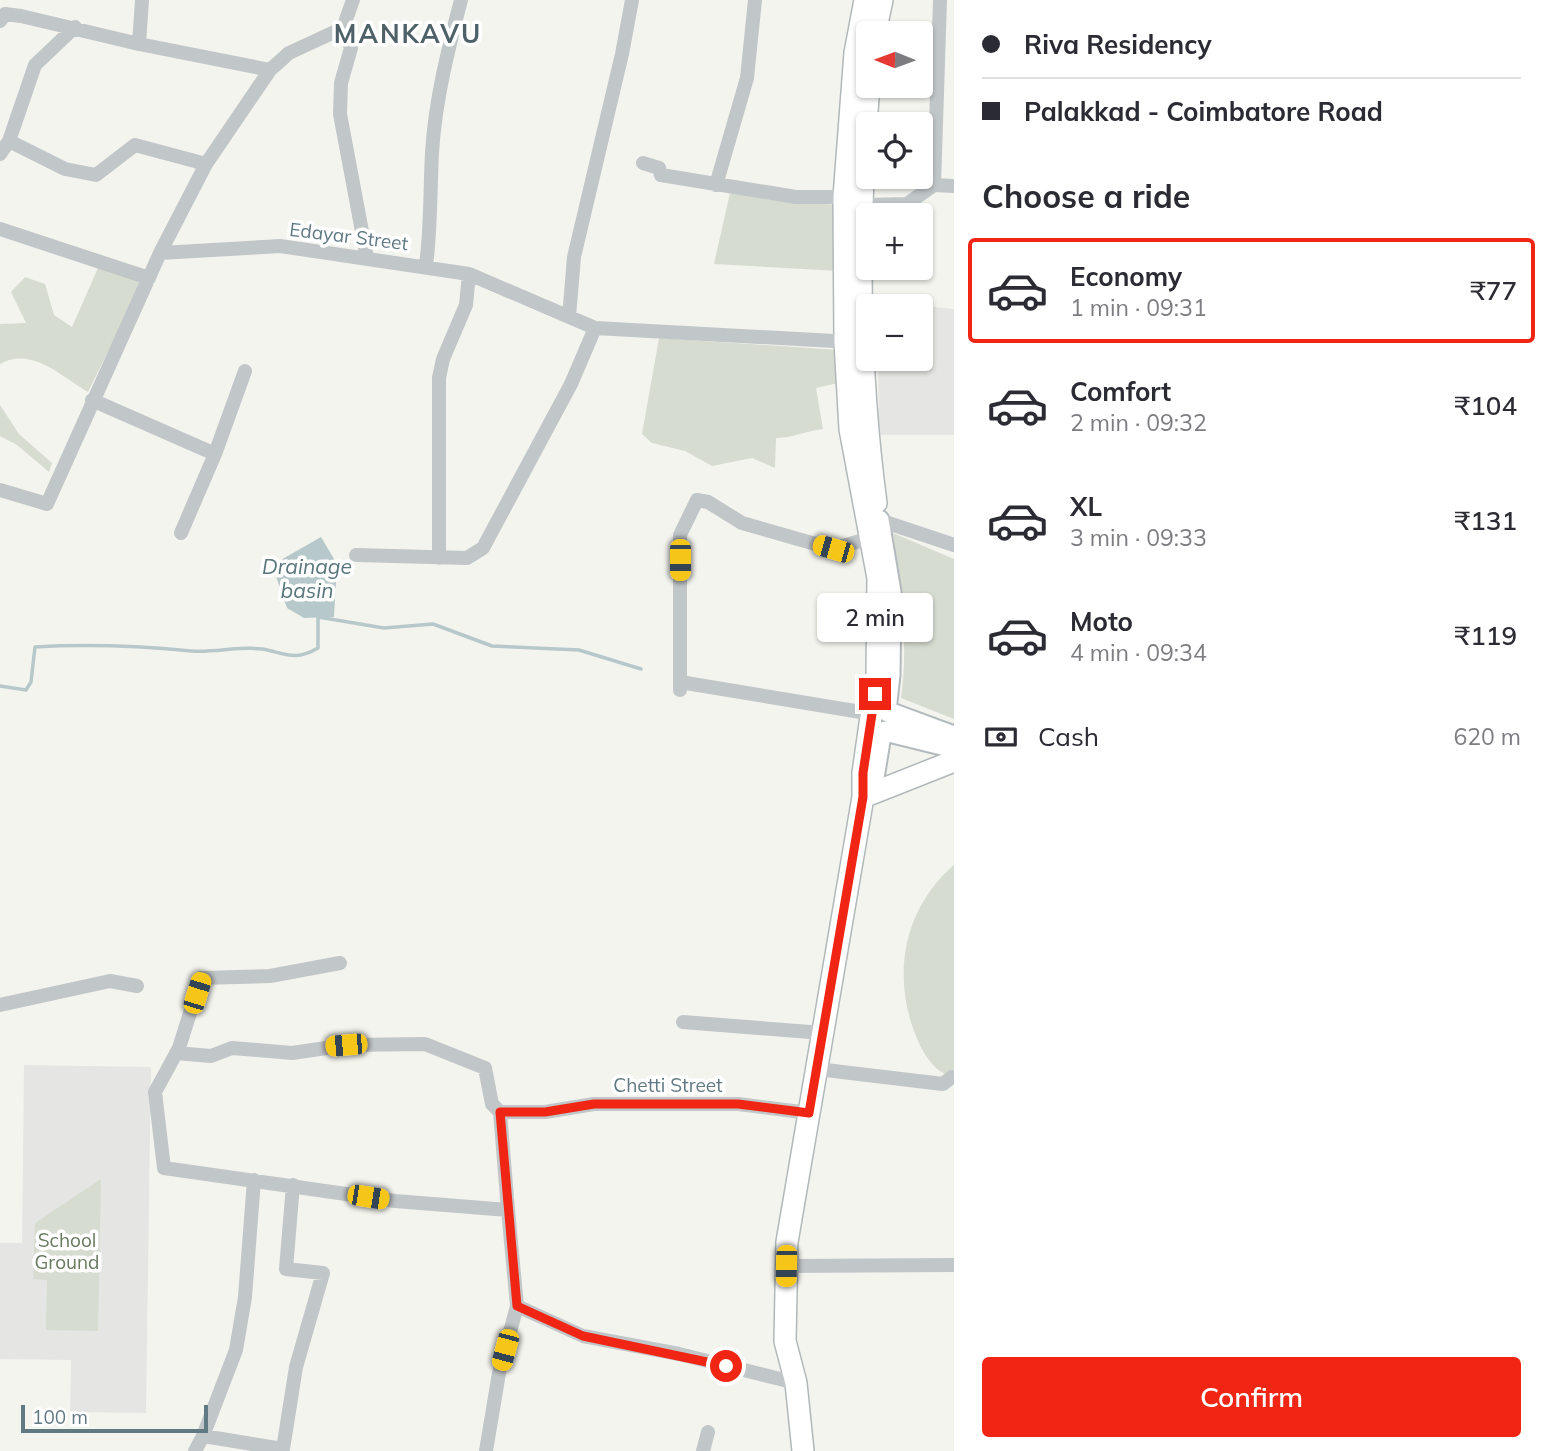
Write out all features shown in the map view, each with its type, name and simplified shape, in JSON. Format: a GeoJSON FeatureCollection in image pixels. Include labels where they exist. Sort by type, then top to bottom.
{"type":"FeatureCollection","features":[{"type":"Feature","properties":{"kind":"main road"},"geometry":{"type":"LineString","coordinates":[[803,1451],[796,1383],[785,1341],[787,1242],[863,797],[863,773],[879,713],[878,578],[854,342],[857,200],[855,53],[865,0]]}},
{"type":"Feature","properties":{"kind":"main road"},"geometry":{"type":"LineString","coordinates":[[878,21],[882,0]]}},
{"type":"Feature","properties":{"kind":"main road"},"geometry":{"type":"LineString","coordinates":[[857,200],[868,98]]}},
{"type":"Feature","properties":{"kind":"main road"},"geometry":{"type":"LineString","coordinates":[[863,797],[954,761]]}},
{"type":"Feature","properties":{"kind":"street"},"geometry":{"type":"LineString","coordinates":[[139,44],[142,0]]}},
{"type":"Feature","properties":{"kind":"street"},"geometry":{"type":"LineString","coordinates":[[353,0],[343,28],[351,48],[341,83],[340,114],[367,258]]}},
{"type":"Feature","properties":{"kind":"street"},"geometry":{"type":"LineString","coordinates":[[426,265],[430,232],[432,150],[444,62],[461,0]]}},
{"type":"Feature","properties":{"kind":"street"},"geometry":{"type":"LineString","coordinates":[[569,317],[574,257],[622,54],[632,0]]}},
{"type":"Feature","properties":{"kind":"street"},"geometry":{"type":"LineString","coordinates":[[716,185],[747,78],[755,0]]}},
{"type":"Feature","properties":{"kind":"street"},"geometry":{"type":"LineString","coordinates":[[934,186],[940,0]]}},
{"type":"Feature","properties":{"kind":"street"},"geometry":{"type":"LineString","coordinates":[[0,21],[5,14],[270,70]]}},
{"type":"Feature","properties":{"kind":"street"},"geometry":{"type":"LineString","coordinates":[[0,153],[9,141],[35,65],[75,27]]}},
{"type":"Feature","properties":{"kind":"street"},"geometry":{"type":"LineString","coordinates":[[0,490],[47,503],[160,253],[206,164],[270,70],[289,52],[343,28]]}},
{"type":"Feature","properties":{"kind":"street"},"geometry":{"type":"LineString","coordinates":[[9,141],[65,169],[96,175],[135,145],[206,164]]}},
{"type":"Feature","properties":{"kind":"street"},"geometry":{"type":"LineString","coordinates":[[643,163],[659,168],[661,175],[796,197],[908,204],[934,186],[954,186]]}},
{"type":"Feature","properties":{"kind":"street"},"geometry":{"type":"LineString","coordinates":[[0,229],[149,278]]}},
{"type":"Feature","properties":{"kind":"street","name":"Edayar Street"},"geometry":{"type":"LineString","coordinates":[[160,253],[280,246],[426,265],[469,274],[595,328],[854,342]]}},
{"type":"Feature","properties":{"kind":"street"},"geometry":{"type":"LineString","coordinates":[[439,558],[439,378],[443,359],[466,305],[469,274]]}},
{"type":"Feature","properties":{"kind":"street"},"geometry":{"type":"LineString","coordinates":[[356,555],[467,558],[483,548],[571,384],[595,328]]}},
{"type":"Feature","properties":{"kind":"street"},"geometry":{"type":"LineString","coordinates":[[181,533],[215,454],[245,371]]}},
{"type":"Feature","properties":{"kind":"street"},"geometry":{"type":"LineString","coordinates":[[92,400],[215,454]]}},
{"type":"Feature","properties":{"kind":"street"},"geometry":{"type":"LineString","coordinates":[[954,545],[871,524],[833,549],[742,523],[708,502],[696,500],[680,535],[680,686],[879,713],[954,736]]}},
{"type":"Feature","properties":{"kind":"street"},"geometry":{"type":"LineString","coordinates":[[863,797],[874,778],[881,735],[885,731],[954,749]]}},
{"type":"Feature","properties":{"kind":"street"},"geometry":{"type":"LineString","coordinates":[[340,963],[270,976],[201,978],[176,1053],[155,1092],[164,1168],[394,1201],[508,1210]]}},
{"type":"Feature","properties":{"kind":"street"},"geometry":{"type":"LineString","coordinates":[[0,1005],[110,981],[137,986]]}},
{"type":"Feature","properties":{"kind":"street"},"geometry":{"type":"LineString","coordinates":[[683,1022],[823,1034]]}},
{"type":"Feature","properties":{"kind":"street"},"geometry":{"type":"LineString","coordinates":[[176,1053],[211,1055],[232,1048],[292,1053],[346,1045],[425,1044],[485,1068],[492,1104],[500,1112],[517,1306],[499,1373],[486,1451]]}},
{"type":"Feature","properties":{"kind":"street"},"geometry":{"type":"LineString","coordinates":[[817,1069],[943,1084],[952,1077]]}},
{"type":"Feature","properties":{"kind":"street","name":"Chetti Street"},"geometry":{"type":"LineString","coordinates":[[500,1112],[545,1112],[594,1104],[738,1104],[809,1113]]}},
{"type":"Feature","properties":{"kind":"street"},"geometry":{"type":"LineString","coordinates":[[195,1451],[236,1350],[245,1297],[254,1180]]}},
{"type":"Feature","properties":{"kind":"street"},"geometry":{"type":"LineString","coordinates":[[203,1436],[283,1450],[296,1367],[323,1273],[286,1269],[293,1185]]}},
{"type":"Feature","properties":{"kind":"street"},"geometry":{"type":"LineString","coordinates":[[786,1266],[954,1265]]}},
{"type":"Feature","properties":{"kind":"street"},"geometry":{"type":"LineString","coordinates":[[517,1306],[583,1336],[679,1354],[796,1383]]}},
{"type":"Feature","properties":{"kind":"street"},"geometry":{"type":"LineString","coordinates":[[703,1451],[708,1432]]}},
{"type":"Feature","properties":{"kind":"shaded area"},"geometry":{"type":"Polygon","coordinates":[[[933,307],[954,309],[954,435],[879,435],[878,371],[933,371],[933,307]]]}},
{"type":"Feature","properties":{"kind":"shaded area"},"geometry":{"type":"Polygon","coordinates":[[[24,1065],[151,1067],[146,1413],[70,1412],[71,1360],[0,1359],[0,1243],[22,1243],[24,1065]]]}},
{"type":"Feature","properties":{"kind":"green space"},"geometry":{"type":"Polygon","coordinates":[[[730,193],[786,202],[842,205],[839,271],[714,264],[730,193]]]}},
{"type":"Feature","properties":{"kind":"green space"},"geometry":{"type":"Polygon","coordinates":[[[98,268],[143,281],[88,392],[56,371],[34,361],[12,359],[0,364],[0,324],[26,323],[11,292],[25,277],[45,284],[54,315],[72,327],[98,268]]]}},
{"type":"Feature","properties":{"kind":"green space"},"geometry":{"type":"Polygon","coordinates":[[[659,338],[839,350],[838,383],[816,388],[823,429],[776,438],[775,468],[752,458],[712,466],[685,451],[652,443],[642,434],[659,338]]]}},
{"type":"Feature","properties":{"kind":"green space"},"geometry":{"type":"Polygon","coordinates":[[[0,405],[19,434],[52,463],[49,472],[17,445],[0,436],[0,405]]]}},
{"type":"Feature","properties":{"kind":"green space"},"geometry":{"type":"Polygon","coordinates":[[[893,533],[954,559],[954,719],[901,698],[904,636],[893,533]]]}},
{"type":"Feature","properties":{"kind":"green space"},"geometry":{"type":"Polygon","coordinates":[[[954,865],[954,1078],[934,1066],[917,1039],[907,1009],[904,964],[907,942],[924,900],[954,865]]]}},
{"type":"Feature","properties":{"kind":"green space","name":"School Ground"},"geometry":{"type":"Polygon","coordinates":[[[101,1179],[98,1331],[46,1330],[47,1280],[33,1279],[35,1223],[101,1179]]]}},
{"type":"Feature","properties":{"kind":"water","name":"Drainage basin"},"geometry":{"type":"Polygon","coordinates":[[[321,537],[337,564],[334,617],[304,618],[287,608],[272,565],[321,537]]]}},
{"type":"Feature","properties":{"kind":"waterway"},"geometry":{"type":"LineString","coordinates":[[0,686],[26,690],[31,682],[35,647],[113,646],[200,651],[253,648],[302,655],[318,648],[318,617],[384,628],[433,624],[492,646],[579,650],[641,669]]}},
{"type":"Feature","properties":{"kind":"district","name":"MANKAVU"},"geometry":{"type":"Point","coordinates":[408,33]}},
{"type":"Feature","properties":{"kind":"route"},"geometry":{"type":"LineString","coordinates":[[726,1366],[583,1336],[517,1306],[502,1165],[500,1112],[545,1112],[594,1104],[738,1104],[809,1113],[863,797],[863,773],[875,694]]}}]}
